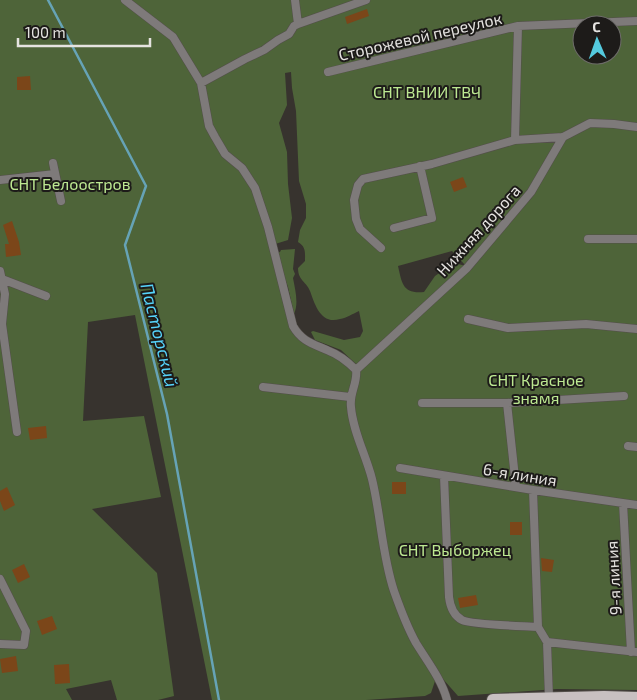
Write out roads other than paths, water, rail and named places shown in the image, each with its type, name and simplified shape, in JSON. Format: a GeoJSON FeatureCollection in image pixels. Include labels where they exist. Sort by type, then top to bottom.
{"type":"FeatureCollection","features":[{"type":"Feature","properties":{"kind":"main road"},"geometry":{"type":"LineString","coordinates":[[492,700],[637,698]]}},
{"type":"Feature","properties":{"kind":"street"},"geometry":{"type":"LineString","coordinates":[[125,0],[174,37],[201,83],[209,126],[217,142],[225,154],[242,168],[255,188],[268,226],[293,326],[297,333],[305,341],[342,358],[356,370],[357,379],[350,397],[354,426],[369,467],[379,510],[385,555],[392,582],[414,640],[443,688],[447,700]]}},
{"type":"Feature","properties":{"kind":"street"},"geometry":{"type":"LineString","coordinates":[[295,0],[298,24]]}},
{"type":"Feature","properties":{"kind":"street"},"geometry":{"type":"LineString","coordinates":[[201,83],[264,50],[289,34],[294,26],[366,0]]}},
{"type":"Feature","properties":{"kind":"street","name":"Сторожевой переулок"},"geometry":{"type":"LineString","coordinates":[[328,72],[518,26],[637,21]]}},
{"type":"Feature","properties":{"kind":"street"},"geometry":{"type":"LineString","coordinates":[[515,140],[518,26]]}},
{"type":"Feature","properties":{"kind":"street"},"geometry":{"type":"LineString","coordinates":[[381,248],[360,229],[356,219],[354,206],[358,185],[367,177],[420,166],[515,140],[563,137],[590,123],[637,127]]}},
{"type":"Feature","properties":{"kind":"street","name":"Нижняя дорога"},"geometry":{"type":"LineString","coordinates":[[356,370],[467,268],[531,192],[563,137]]}},
{"type":"Feature","properties":{"kind":"street"},"geometry":{"type":"LineString","coordinates":[[547,139],[555,149]]}},
{"type":"Feature","properties":{"kind":"street"},"geometry":{"type":"LineString","coordinates":[[53,163],[61,201]]}},
{"type":"Feature","properties":{"kind":"street"},"geometry":{"type":"LineString","coordinates":[[394,228],[432,218],[420,166]]}},
{"type":"Feature","properties":{"kind":"street"},"geometry":{"type":"LineString","coordinates":[[0,180],[56,174]]}},
{"type":"Feature","properties":{"kind":"street"},"geometry":{"type":"LineString","coordinates":[[588,239],[637,240]]}},
{"type":"Feature","properties":{"kind":"street"},"geometry":{"type":"LineString","coordinates":[[0,271],[5,294],[2,324],[17,432]]}},
{"type":"Feature","properties":{"kind":"street"},"geometry":{"type":"LineString","coordinates":[[2,280],[46,296]]}},
{"type":"Feature","properties":{"kind":"street"},"geometry":{"type":"LineString","coordinates":[[468,319],[508,328],[586,324],[637,328]]}},
{"type":"Feature","properties":{"kind":"street"},"geometry":{"type":"LineString","coordinates":[[263,387],[350,397]]}},
{"type":"Feature","properties":{"kind":"street"},"geometry":{"type":"LineString","coordinates":[[422,403],[507,403],[624,396]]}},
{"type":"Feature","properties":{"kind":"street"},"geometry":{"type":"LineString","coordinates":[[507,403],[516,487]]}},
{"type":"Feature","properties":{"kind":"street"},"geometry":{"type":"LineString","coordinates":[[628,446],[637,447]]}},
{"type":"Feature","properties":{"kind":"street","name":"6-я линия"},"geometry":{"type":"LineString","coordinates":[[400,468],[637,505]]}},
{"type":"Feature","properties":{"kind":"street"},"geometry":{"type":"LineString","coordinates":[[444,476],[450,608],[462,620],[538,627]]}},
{"type":"Feature","properties":{"kind":"street"},"geometry":{"type":"LineString","coordinates":[[533,490],[538,627],[546,642],[549,698]]}},
{"type":"Feature","properties":{"kind":"street","name":"9-я линия"},"geometry":{"type":"LineString","coordinates":[[623,503],[634,652]]}},
{"type":"Feature","properties":{"kind":"street"},"geometry":{"type":"LineString","coordinates":[[0,579],[26,631],[24,645],[0,644]]}},
{"type":"Feature","properties":{"kind":"street"},"geometry":{"type":"LineString","coordinates":[[546,642],[634,652]]}},
{"type":"Feature","properties":{"kind":"waterway","name":"Пасторский"},"geometry":{"type":"LineString","coordinates":[[48,0],[146,186],[125,245],[167,414],[219,700]]}},
{"type":"Feature","properties":{"kind":"park label","name":"СНТ ВНИИ ТВЧ"},"geometry":{"type":"Point","coordinates":[427,91]}},
{"type":"Feature","properties":{"kind":"park label","name":"СНТ Белоостров"},"geometry":{"type":"Point","coordinates":[70,183]}},
{"type":"Feature","properties":{"kind":"park label","name":"СНТ Красное знамя"},"geometry":{"type":"Point","coordinates":[536,388]}},
{"type":"Feature","properties":{"kind":"park label","name":"СНТ Выборжец"},"geometry":{"type":"Point","coordinates":[455,549]}}]}
